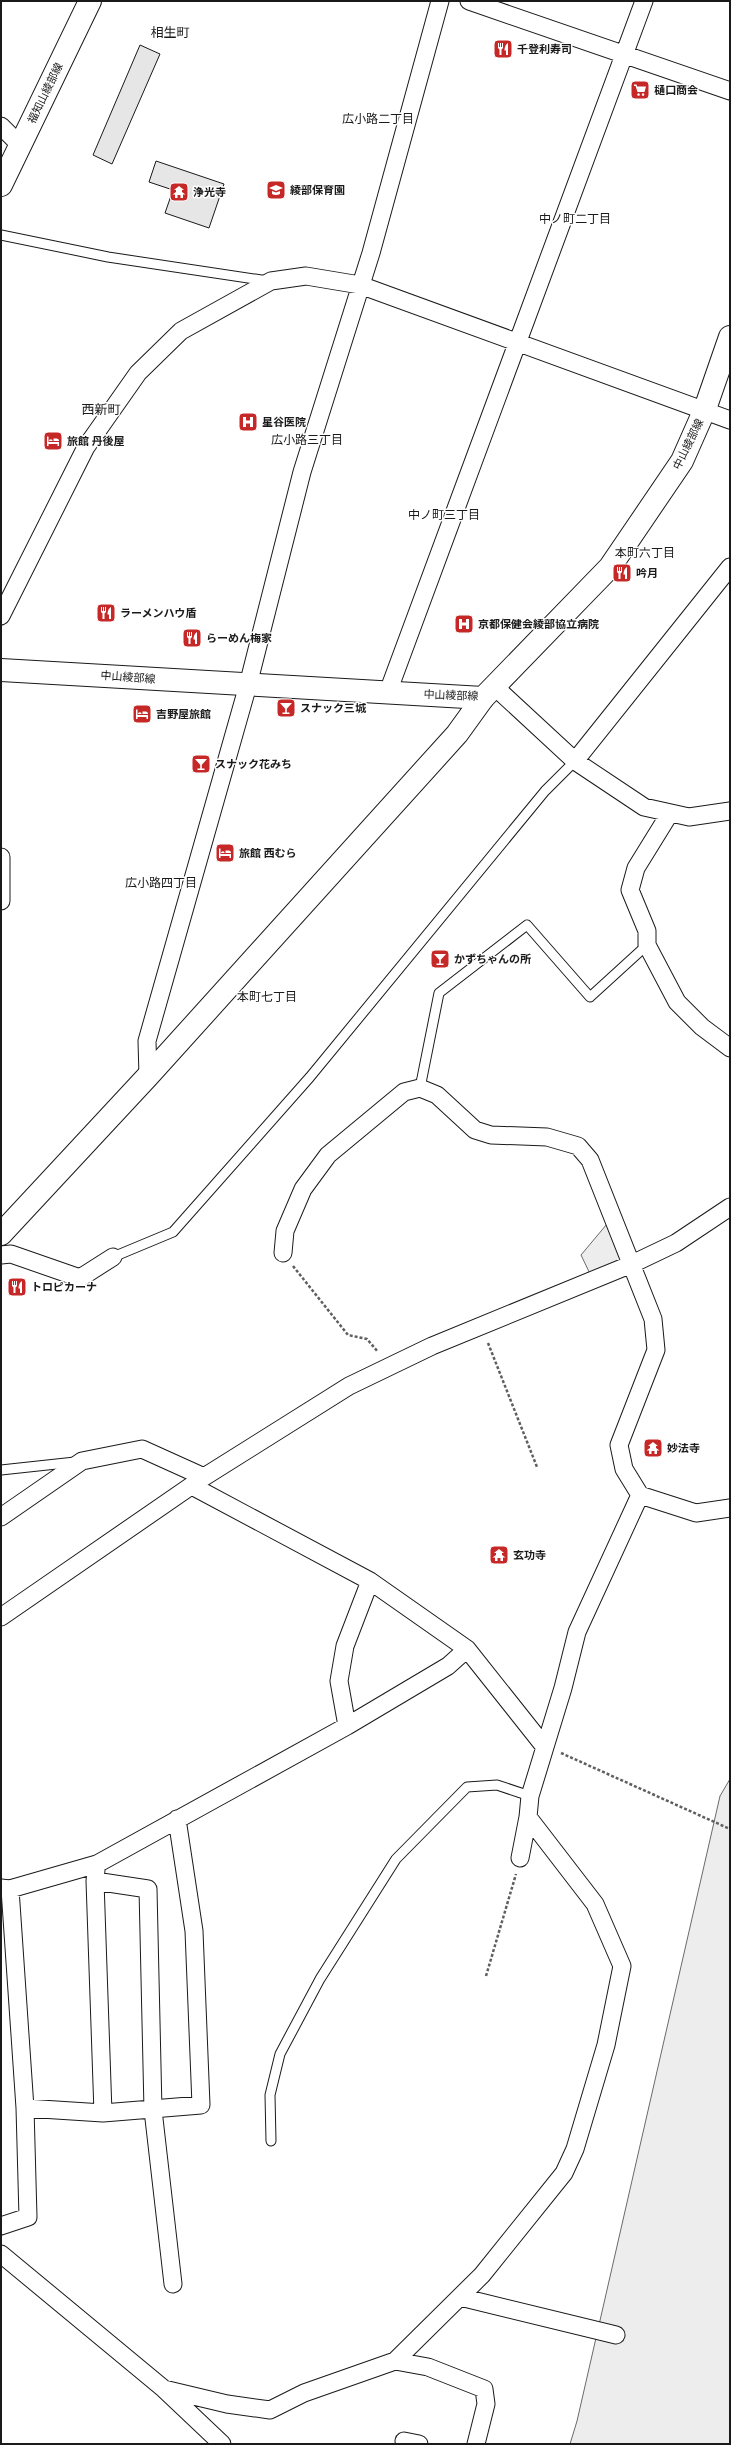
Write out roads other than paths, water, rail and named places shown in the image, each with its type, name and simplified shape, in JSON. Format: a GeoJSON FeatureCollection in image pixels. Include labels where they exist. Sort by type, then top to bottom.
{"type":"FeatureCollection","features":[{"type":"Feature","properties":{"kind":"main road","name":"福知山綾部線"},"geometry":{"type":"LineString","coordinates":[[1,185],[90,1]]}},
{"type":"Feature","properties":{"kind":"main road","name":"中山綾部線"},"geometry":{"type":"LineString","coordinates":[[1,670],[388,692],[489,692],[610,567],[682,461],[705,409],[730,337]]}},
{"type":"Feature","properties":{"kind":"main road"},"geometry":{"type":"LineString","coordinates":[[1,1234],[148,1076],[457,734],[489,692]]}},
{"type":"Feature","properties":{"kind":"street"},"geometry":{"type":"LineString","coordinates":[[148,1076],[147,1041],[248,685],[302,472],[360,286],[440,1]]}},
{"type":"Feature","properties":{"kind":"street"},"geometry":{"type":"LineString","coordinates":[[469,1],[730,91]]}},
{"type":"Feature","properties":{"kind":"street"},"geometry":{"type":"LineString","coordinates":[[388,692],[644,1]]}},
{"type":"Feature","properties":{"kind":"street"},"geometry":{"type":"LineString","coordinates":[[1,126],[20,145]]}},
{"type":"Feature","properties":{"kind":"street"},"geometry":{"type":"LineString","coordinates":[[1,616],[86,447],[138,373],[181,331],[272,281],[306,276],[360,286],[705,409],[730,420]]}},
{"type":"Feature","properties":{"kind":"street"},"geometry":{"type":"LineString","coordinates":[[575,760],[730,567]]}},
{"type":"Feature","properties":{"kind":"street"},"geometry":{"type":"LineString","coordinates":[[489,692],[575,760],[644,806],[689,817],[730,811]]}},
{"type":"Feature","properties":{"kind":"street"},"geometry":{"type":"LineString","coordinates":[[670,813],[636,868],[630,890],[647,931],[647,945],[677,1002],[702,1027],[730,1048]]}},
{"type":"Feature","properties":{"kind":"street"},"geometry":{"type":"LineString","coordinates":[[1,857],[1,901]]}},
{"type":"Feature","properties":{"kind":"street"},"geometry":{"type":"LineString","coordinates":[[283,1253],[285,1231],[303,1189],[328,1155],[404,1092],[420,1088],[437,1095],[475,1130],[491,1135],[547,1137],[578,1146],[590,1160],[653,1319],[656,1350],[619,1445],[624,1469],[640,1495],[696,1513],[730,1508]]}},
{"type":"Feature","properties":{"kind":"street"},"geometry":{"type":"LineString","coordinates":[[1,1617],[198,1481],[349,1386],[481,1326],[632,1264],[676,1243],[730,1207]]}},
{"type":"Feature","properties":{"kind":"street"},"geometry":{"type":"LineString","coordinates":[[1,1255],[11,1254],[80,1278],[113,1257]]}},
{"type":"Feature","properties":{"kind":"street"},"geometry":{"type":"LineString","coordinates":[[1,1517],[82,1461],[142,1449],[370,1582],[467,1649],[544,1746]]}},
{"type":"Feature","properties":{"kind":"street"},"geometry":{"type":"LineString","coordinates":[[520,1858],[528,1817],[530,1796],[544,1746],[563,1688],[577,1632],[640,1495]]}},
{"type":"Feature","properties":{"kind":"street"},"geometry":{"type":"LineString","coordinates":[[347,1726],[339,1681],[345,1646],[370,1582]]}},
{"type":"Feature","properties":{"kind":"street"},"geometry":{"type":"LineString","coordinates":[[1,2226],[28,2217],[25,2108],[5,1888],[97,1864],[347,1726],[448,1666],[467,1649]]}},
{"type":"Feature","properties":{"kind":"street"},"geometry":{"type":"LineString","coordinates":[[395,2362],[482,2275],[564,2173],[575,2149],[606,2045],[622,1966],[595,1904],[528,1817]]}},
{"type":"Feature","properties":{"kind":"street"},"geometry":{"type":"LineString","coordinates":[[25,2108],[103,2113],[201,2105],[197,1975],[194,1931],[177,1819]]}},
{"type":"Feature","properties":{"kind":"street"},"geometry":{"type":"LineString","coordinates":[[97,1864],[95,1881],[103,2113]]}},
{"type":"Feature","properties":{"kind":"street"},"geometry":{"type":"LineString","coordinates":[[95,1881],[148,1889],[153,2110],[173,2284]]}},
{"type":"Feature","properties":{"kind":"street"},"geometry":{"type":"LineString","coordinates":[[1,2254],[164,2389],[222,2444]]}},
{"type":"Feature","properties":{"kind":"street"},"geometry":{"type":"LineString","coordinates":[[460,2297],[616,2335]]}},
{"type":"Feature","properties":{"kind":"street"},"geometry":{"type":"LineString","coordinates":[[164,2389],[227,2404],[270,2410],[304,2393],[395,2362],[428,2366],[484,2389],[486,2404],[476,2444]]}},
{"type":"Feature","properties":{"kind":"lane"},"geometry":{"type":"LineString","coordinates":[[1,235],[108,257],[272,281]]}},
{"type":"Feature","properties":{"kind":"lane"},"geometry":{"type":"LineString","coordinates":[[113,1257],[173,1232],[310,1077],[545,790],[575,760]]}},
{"type":"Feature","properties":{"kind":"lane"},"geometry":{"type":"LineString","coordinates":[[420,1088],[439,993],[527,924],[590,997],[647,945]]}},
{"type":"Feature","properties":{"kind":"lane"},"geometry":{"type":"LineString","coordinates":[[1,1470],[82,1461]]}},
{"type":"Feature","properties":{"kind":"lane"},"geometry":{"type":"LineString","coordinates":[[271,2141],[270,2095],[280,2054],[320,1979],[396,1860],[468,1787],[498,1785],[530,1796]]}},
{"type":"Feature","properties":{"kind":"place","name":"千登利寿司"},"geometry":{"type":"Point","coordinates":[503,49]}},
{"type":"Feature","properties":{"kind":"place","name":"樋口商会"},"geometry":{"type":"Point","coordinates":[640,90]}},
{"type":"Feature","properties":{"kind":"place","name":"綾部保育園"},"geometry":{"type":"Point","coordinates":[276,190]}},
{"type":"Feature","properties":{"kind":"place","name":"浄光寺"},"geometry":{"type":"Point","coordinates":[179,192]}},
{"type":"Feature","properties":{"kind":"place","name":"星谷医院"},"geometry":{"type":"Point","coordinates":[248,422]}},
{"type":"Feature","properties":{"kind":"place","name":"旅館 丹後屋"},"geometry":{"type":"Point","coordinates":[53,441]}},
{"type":"Feature","properties":{"kind":"place","name":"吟月"},"geometry":{"type":"Point","coordinates":[622,573]}},
{"type":"Feature","properties":{"kind":"place","name":"ラーメンハウ盾"},"geometry":{"type":"Point","coordinates":[106,613]}},
{"type":"Feature","properties":{"kind":"place","name":"京都保健会綾部協立病院"},"geometry":{"type":"Point","coordinates":[464,624]}},
{"type":"Feature","properties":{"kind":"place","name":"らーめん梅家"},"geometry":{"type":"Point","coordinates":[192,638]}},
{"type":"Feature","properties":{"kind":"place","name":"スナック三城"},"geometry":{"type":"Point","coordinates":[286,708]}},
{"type":"Feature","properties":{"kind":"place","name":"吉野屋旅館"},"geometry":{"type":"Point","coordinates":[142,714]}},
{"type":"Feature","properties":{"kind":"place","name":"スナック花みち"},"geometry":{"type":"Point","coordinates":[201,764]}},
{"type":"Feature","properties":{"kind":"place","name":"旅館 西むら"},"geometry":{"type":"Point","coordinates":[225,853]}},
{"type":"Feature","properties":{"kind":"place","name":"かずちゃんの所"},"geometry":{"type":"Point","coordinates":[440,959]}},
{"type":"Feature","properties":{"kind":"place","name":"トロピカーナ"},"geometry":{"type":"Point","coordinates":[17,1287]}},
{"type":"Feature","properties":{"kind":"place","name":"妙法寺"},"geometry":{"type":"Point","coordinates":[653,1448]}},
{"type":"Feature","properties":{"kind":"place","name":"玄功寺"},"geometry":{"type":"Point","coordinates":[499,1555]}},
{"type":"Feature","properties":{"kind":"district","name":"相生町"},"geometry":{"type":"Point","coordinates":[170,32]}},
{"type":"Feature","properties":{"kind":"district","name":"広小路二丁目"},"geometry":{"type":"Point","coordinates":[378,119]}},
{"type":"Feature","properties":{"kind":"district","name":"中ノ町二丁目"},"geometry":{"type":"Point","coordinates":[575,219]}},
{"type":"Feature","properties":{"kind":"district","name":"西新町"},"geometry":{"type":"Point","coordinates":[101,409]}},
{"type":"Feature","properties":{"kind":"district","name":"広小路三丁目"},"geometry":{"type":"Point","coordinates":[307,440]}},
{"type":"Feature","properties":{"kind":"district","name":"中ノ町三丁目"},"geometry":{"type":"Point","coordinates":[444,515]}},
{"type":"Feature","properties":{"kind":"district","name":"本町六丁目"},"geometry":{"type":"Point","coordinates":[645,553]}},
{"type":"Feature","properties":{"kind":"district","name":"広小路四丁目"},"geometry":{"type":"Point","coordinates":[161,883]}},
{"type":"Feature","properties":{"kind":"district","name":"本町七丁目"},"geometry":{"type":"Point","coordinates":[267,997]}}]}
